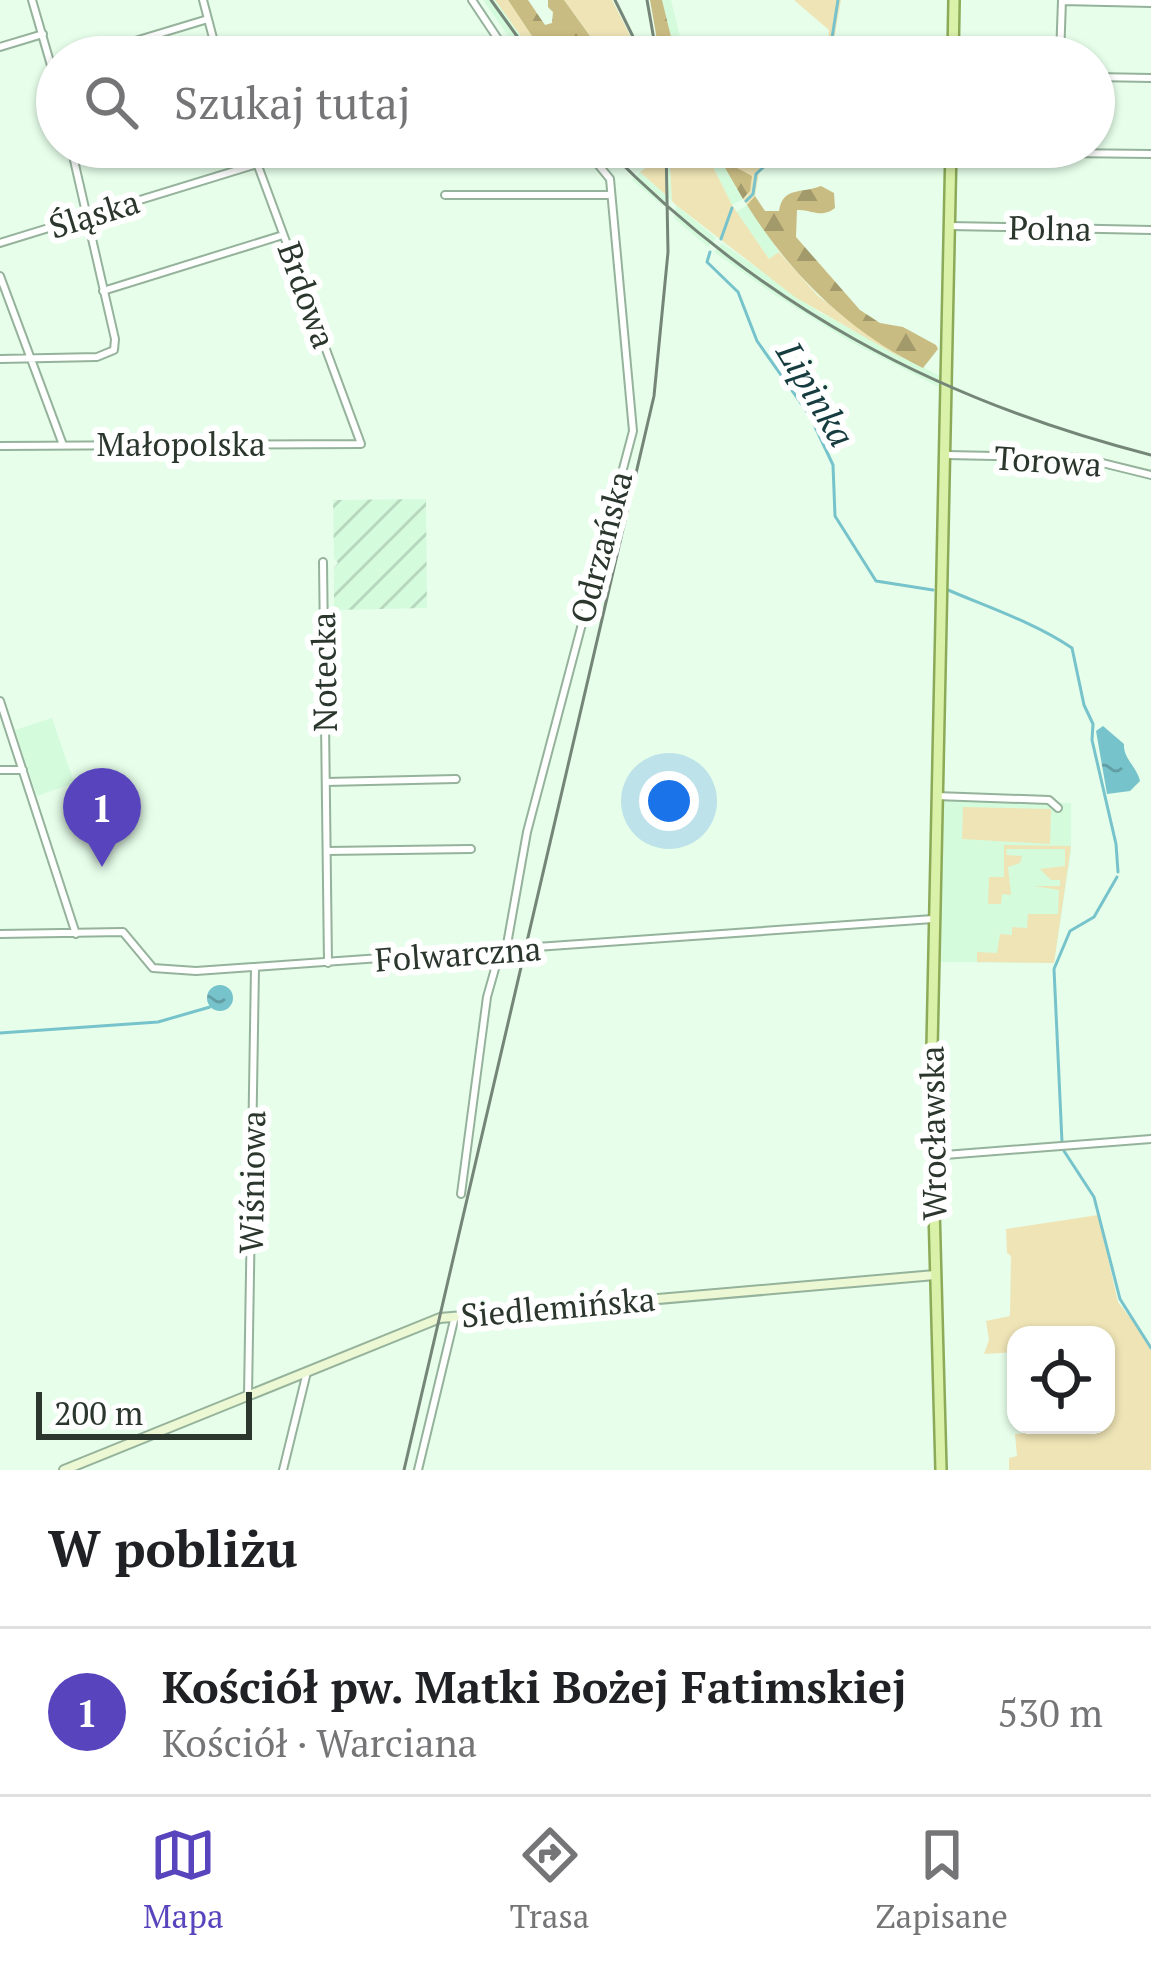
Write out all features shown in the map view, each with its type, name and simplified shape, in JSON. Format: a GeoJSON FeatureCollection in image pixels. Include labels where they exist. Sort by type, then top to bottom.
{"type":"FeatureCollection","features":[{"type":"Feature","properties":{"kind":"main road"},"geometry":{"type":"LineString","coordinates":[[953,36],[954,0]]}},
{"type":"Feature","properties":{"kind":"main road","name":"Wrocławska"},"geometry":{"type":"LineString","coordinates":[[941,1470],[932,1156],[933,919],[950,168]]}},
{"type":"Feature","properties":{"kind":"street"},"geometry":{"type":"LineString","coordinates":[[32,0],[43,34],[36,36]]}},
{"type":"Feature","properties":{"kind":"street"},"geometry":{"type":"LineString","coordinates":[[203,0],[212,36]]}},
{"type":"Feature","properties":{"kind":"street"},"geometry":{"type":"LineString","coordinates":[[472,0],[496,36]]}},
{"type":"Feature","properties":{"kind":"street"},"geometry":{"type":"LineString","coordinates":[[1061,36],[1062,0],[1148,2]]}},
{"type":"Feature","properties":{"kind":"street"},"geometry":{"type":"LineString","coordinates":[[152,36],[208,19]]}},
{"type":"Feature","properties":{"kind":"street"},"geometry":{"type":"LineString","coordinates":[[0,47],[36,36]]}},
{"type":"Feature","properties":{"kind":"street"},"geometry":{"type":"LineString","coordinates":[[1115,77],[1151,78]]}},
{"type":"Feature","properties":{"kind":"street"},"geometry":{"type":"LineString","coordinates":[[1115,153],[1151,154]]}},
{"type":"Feature","properties":{"kind":"street"},"geometry":{"type":"LineString","coordinates":[[0,359],[97,357],[114,350],[76,168]]}},
{"type":"Feature","properties":{"kind":"street","name":"Śląska"},"geometry":{"type":"LineString","coordinates":[[0,243],[244,168]]}},
{"type":"Feature","properties":{"kind":"street","name":"Brdowa"},"geometry":{"type":"LineString","coordinates":[[259,168],[361,443]]}},
{"type":"Feature","properties":{"kind":"street","name":"Odrzańska"},"geometry":{"type":"LineString","coordinates":[[461,1194],[487,997],[633,430],[610,179],[601,168]]}},
{"type":"Feature","properties":{"kind":"street"},"geometry":{"type":"LineString","coordinates":[[445,195],[610,195]]}},
{"type":"Feature","properties":{"kind":"street","name":"Polna"},"geometry":{"type":"LineString","coordinates":[[949,226],[1151,230]]}},
{"type":"Feature","properties":{"kind":"street"},"geometry":{"type":"LineString","coordinates":[[103,291],[284,235]]}},
{"type":"Feature","properties":{"kind":"street"},"geometry":{"type":"LineString","coordinates":[[0,276],[63,445]]}},
{"type":"Feature","properties":{"kind":"street","name":"Małopolska"},"geometry":{"type":"LineString","coordinates":[[0,446],[361,443]]}},
{"type":"Feature","properties":{"kind":"street","name":"Torowa"},"geometry":{"type":"LineString","coordinates":[[943,455],[1082,458],[1151,475]]}},
{"type":"Feature","properties":{"kind":"street","name":"Notecka"},"geometry":{"type":"LineString","coordinates":[[323,562],[328,963]]}},
{"type":"Feature","properties":{"kind":"street"},"geometry":{"type":"LineString","coordinates":[[0,701],[76,934]]}},
{"type":"Feature","properties":{"kind":"street"},"geometry":{"type":"LineString","coordinates":[[0,770],[23,770]]}},
{"type":"Feature","properties":{"kind":"street"},"geometry":{"type":"LineString","coordinates":[[326,782],[456,779]]}},
{"type":"Feature","properties":{"kind":"street"},"geometry":{"type":"LineString","coordinates":[[936,796],[1046,800],[1058,808]]}},
{"type":"Feature","properties":{"kind":"street"},"geometry":{"type":"LineString","coordinates":[[327,850],[472,849]]}},
{"type":"Feature","properties":{"kind":"street","name":"Folwarczna"},"geometry":{"type":"LineString","coordinates":[[0,934],[123,932],[152,968],[255,968],[933,919]]}},
{"type":"Feature","properties":{"kind":"street","name":"Wiśniowa"},"geometry":{"type":"LineString","coordinates":[[248,1396],[255,968]]}},
{"type":"Feature","properties":{"kind":"street"},"geometry":{"type":"LineString","coordinates":[[932,1156],[1151,1138]]}},
{"type":"Feature","properties":{"kind":"street","name":"Siedlemińska"},"geometry":{"type":"LineString","coordinates":[[64,1470],[433,1320],[935,1274]]}},
{"type":"Feature","properties":{"kind":"street"},"geometry":{"type":"LineString","coordinates":[[418,1470],[455,1316]]}},
{"type":"Feature","properties":{"kind":"street"},"geometry":{"type":"LineString","coordinates":[[283,1470],[307,1372]]}},
{"type":"Feature","properties":{"kind":"shaded area"},"geometry":{"type":"Polygon","coordinates":[[[483,0],[495,0],[521,36],[508,36],[483,0]]]}},
{"type":"Feature","properties":{"kind":"shaded area"},"geometry":{"type":"Polygon","coordinates":[[[495,0],[508,0],[532,36],[521,36],[495,0]]]}},
{"type":"Feature","properties":{"kind":"shaded area"},"geometry":{"type":"Polygon","coordinates":[[[564,0],[612,0],[630,36],[590,36],[564,0]]]}},
{"type":"Feature","properties":{"kind":"shaded area"},"geometry":{"type":"Polygon","coordinates":[[[662,0],[671,0],[680,36],[671,36],[662,0]]]}},
{"type":"Feature","properties":{"kind":"shaded area"},"geometry":{"type":"Polygon","coordinates":[[[794,0],[841,0],[835,36],[829,36],[829,30],[794,0]]]}},
{"type":"Feature","properties":{"kind":"shaded area"},"geometry":{"type":"Polygon","coordinates":[[[664,168],[670,168],[672,201],[667,196],[663,206],[632,180],[640,172],[666,195],[664,168]]]}},
{"type":"Feature","properties":{"kind":"shaded area"},"geometry":{"type":"Polygon","coordinates":[[[665,168],[667,196],[640,172],[665,168]]]}},
{"type":"Feature","properties":{"kind":"shaded area"},"geometry":{"type":"Polygon","coordinates":[[[670,168],[714,168],[769,259],[779,252],[818,296],[903,359],[795,297],[672,201],[670,168]]]}},
{"type":"Feature","properties":{"kind":"shaded area"},"geometry":{"type":"Polygon","coordinates":[[[714,168],[725,168],[743,199],[732,205],[714,168]]]}},
{"type":"Feature","properties":{"kind":"shaded area"},"geometry":{"type":"Polygon","coordinates":[[[735,168],[765,168],[747,205],[743,199],[748,195],[735,168]]]}},
{"type":"Feature","properties":{"kind":"shaded area"},"geometry":{"type":"Polygon","coordinates":[[[676,205],[716,238],[708,247],[674,218],[676,205]]]}},
{"type":"Feature","properties":{"kind":"shaded area"},"geometry":{"type":"Polygon","coordinates":[[[747,205],[779,252],[770,260],[736,212],[747,205]]]}},
{"type":"Feature","properties":{"kind":"shaded area"},"geometry":{"type":"Polygon","coordinates":[[[722,243],[819,312],[940,376],[939,387],[851,342],[772,293],[714,252],[722,243]]]}},
{"type":"Feature","properties":{"kind":"shaded area"},"geometry":{"type":"Polygon","coordinates":[[[426,499],[427,608],[334,610],[338,563],[333,500],[426,499]]]}},
{"type":"Feature","properties":{"kind":"shaded area"},"geometry":{"type":"Polygon","coordinates":[[[52,718],[74,783],[37,796],[15,730],[52,718]]]}},
{"type":"Feature","properties":{"kind":"shaded area"},"geometry":{"type":"Polygon","coordinates":[[[941,800],[1071,803],[1071,851],[1054,963],[941,962],[941,800]]]}},
{"type":"Feature","properties":{"kind":"shaded area"},"geometry":{"type":"Polygon","coordinates":[[[963,807],[1051,809],[1050,844],[962,839],[963,807]]]}},
{"type":"Feature","properties":{"kind":"shaded area"},"geometry":{"type":"Polygon","coordinates":[[[1004,845],[1071,846],[1054,963],[977,962],[977,952],[997,953],[1000,934],[1012,935],[1012,927],[1027,928],[1028,914],[1058,914],[1059,890],[1034,886],[1060,886],[1060,880],[1051,880],[1040,869],[1065,866],[1065,849],[1006,849],[1007,855],[1022,856],[1020,863],[1008,867],[1011,895],[1002,894],[1001,904],[988,904],[989,877],[1004,877],[1004,845]]]}},
{"type":"Feature","properties":{"kind":"shaded area"},"geometry":{"type":"Polygon","coordinates":[[[1098,1215],[1118,1302],[1151,1345],[1151,1470],[1009,1470],[1009,1458],[1017,1456],[1015,1434],[1115,1434],[1115,1326],[1007,1326],[1007,1353],[984,1354],[989,1340],[986,1321],[1010,1316],[1011,1256],[1006,1229],[1098,1215]]]}},
{"type":"Feature","properties":{"kind":"green space"},"geometry":{"type":"Polygon","coordinates":[[[508,0],[528,0],[545,25],[552,23],[548,0],[564,0],[590,36],[532,36],[508,0]]]}},
{"type":"Feature","properties":{"kind":"green space"},"geometry":{"type":"Polygon","coordinates":[[[650,0],[662,0],[671,36],[656,36],[650,0]]]}},
{"type":"Feature","properties":{"kind":"green space"},"geometry":{"type":"Polygon","coordinates":[[[725,168],[752,176],[750,191],[743,199],[725,168]]]}},
{"type":"Feature","properties":{"kind":"green space"},"geometry":{"type":"Polygon","coordinates":[[[821,186],[834,193],[835,208],[821,213],[797,210],[796,237],[860,310],[936,345],[938,349],[923,368],[870,337],[823,299],[782,255],[747,205],[755,196],[765,211],[779,211],[789,194],[821,186]]]}},
{"type":"Feature","properties":{"kind":"water"},"geometry":{"type":"Polygon","coordinates":[[[1103,726],[1124,744],[1138,776],[1140,781],[1130,791],[1107,794],[1096,731],[1103,726]]]}},
{"type":"Feature","properties":{"kind":"water"},"geometry":{"type":"Polygon","coordinates":[[[220,985],[233,998],[220,1011],[207,998],[220,985]]]}},
{"type":"Feature","properties":{"kind":"waterway","name":"Lipinka"},"geometry":{"type":"LineString","coordinates":[[832,36],[838,0]]}},
{"type":"Feature","properties":{"kind":"waterway","name":"Lipinka"},"geometry":{"type":"LineString","coordinates":[[746,201],[762,168]]}},
{"type":"Feature","properties":{"kind":"waterway","name":"Lipinka"},"geometry":{"type":"LineString","coordinates":[[721,239],[732,208]]}},
{"type":"Feature","properties":{"kind":"waterway","name":"Lipinka"},"geometry":{"type":"LineString","coordinates":[[710,252],[707,262],[738,292],[757,341],[810,416],[833,465],[835,516],[876,581],[933,590]]}},
{"type":"Feature","properties":{"kind":"waterway","name":"Lipinka"},"geometry":{"type":"LineString","coordinates":[[948,590],[1028,623],[1072,648],[1084,705],[1093,724],[1092,740],[1118,872]]}},
{"type":"Feature","properties":{"kind":"waterway","name":"Lipinka"},"geometry":{"type":"LineString","coordinates":[[1062,1142],[1054,969],[1070,931],[1094,917],[1117,877]]}},
{"type":"Feature","properties":{"kind":"waterway"},"geometry":{"type":"LineString","coordinates":[[0,1033],[158,1022],[210,1007]]}},
{"type":"Feature","properties":{"kind":"waterway","name":"Lipinka"},"geometry":{"type":"LineString","coordinates":[[1064,1151],[1094,1197],[1120,1299],[1151,1348]]}},
{"type":"Feature","properties":{"kind":"railway"},"geometry":{"type":"LineString","coordinates":[[491,0],[517,36]]}},
{"type":"Feature","properties":{"kind":"railway"},"geometry":{"type":"LineString","coordinates":[[615,0],[633,36]]}},
{"type":"Feature","properties":{"kind":"railway"},"geometry":{"type":"LineString","coordinates":[[647,0],[653,36]]}},
{"type":"Feature","properties":{"kind":"railway"},"geometry":{"type":"LineString","coordinates":[[627,168],[726,254],[856,340],[997,406],[1151,455]]}},
{"type":"Feature","properties":{"kind":"railway"},"geometry":{"type":"LineString","coordinates":[[404,1470],[654,396],[668,252],[666,168]]}},
{"type":"Feature","properties":{"kind":"place","name":"Kościół pw. Matki Bożej Fatimskiej"},"geometry":{"type":"Point","coordinates":[102,867]}}]}
